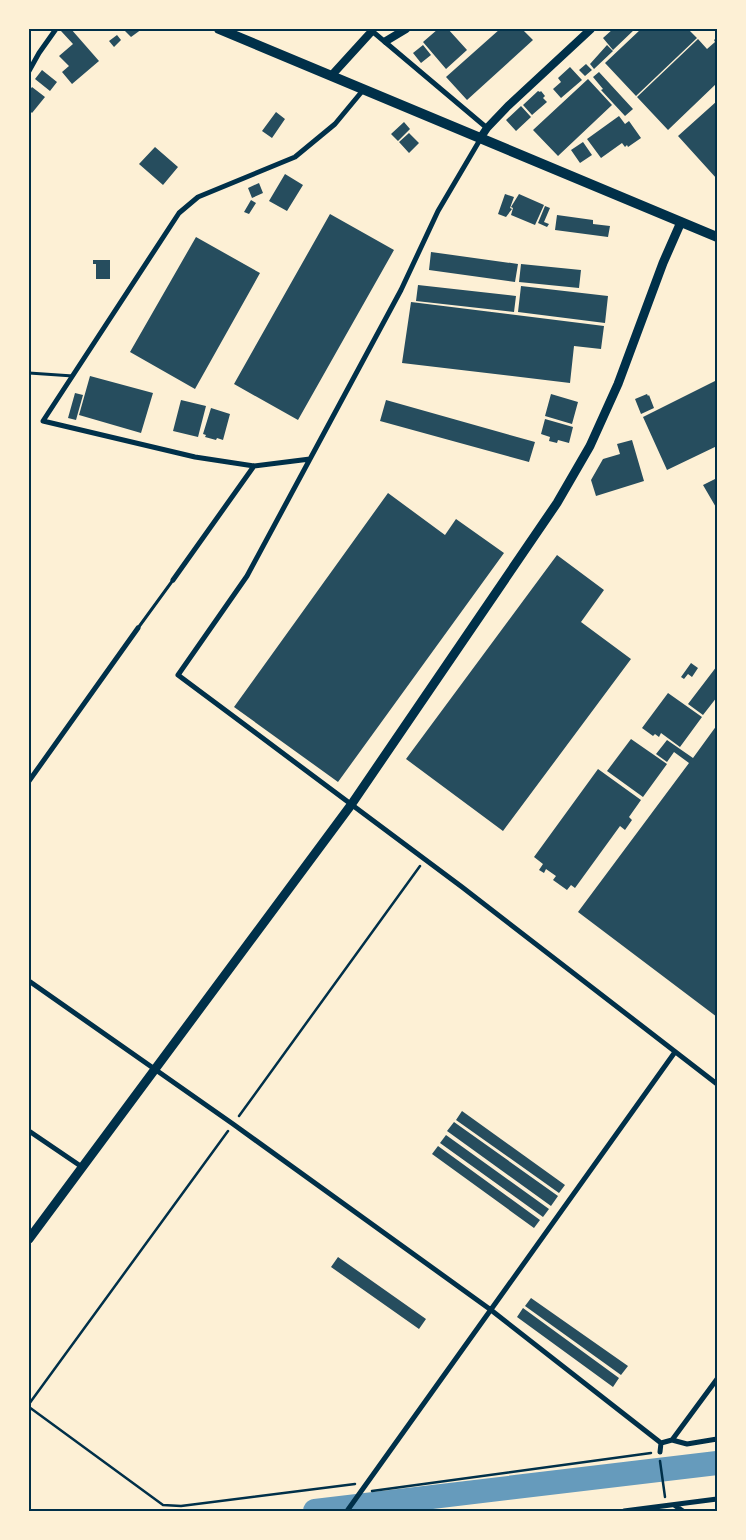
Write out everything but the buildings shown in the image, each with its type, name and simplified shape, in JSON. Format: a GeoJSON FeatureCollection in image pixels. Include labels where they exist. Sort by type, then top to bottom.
{"type":"FeatureCollection","features":[{"type":"Feature","properties":{"kind":"main road"},"geometry":{"type":"LineString","coordinates":[[219,29],[717,236]]}},
{"type":"Feature","properties":{"kind":"main road"},"geometry":{"type":"LineString","coordinates":[[29,1238],[351,805],[557,503],[590,446],[618,384],[663,263],[681,222]]}},
{"type":"Feature","properties":{"kind":"street"},"geometry":{"type":"LineString","coordinates":[[29,71],[56,29]]}},
{"type":"Feature","properties":{"kind":"street"},"geometry":{"type":"LineString","coordinates":[[386,41],[406,29]]}},
{"type":"Feature","properties":{"kind":"street"},"geometry":{"type":"LineString","coordinates":[[591,29],[487,128],[438,210],[401,290],[247,576],[178,675],[447,876],[717,1084]]}},
{"type":"Feature","properties":{"kind":"street"},"geometry":{"type":"LineString","coordinates":[[331,76],[371,30],[487,128]]}},
{"type":"Feature","properties":{"kind":"street"},"geometry":{"type":"LineString","coordinates":[[310,459],[254,466],[195,457],[43,421],[180,213],[198,198],[295,157],[334,124],[364,88]]}},
{"type":"Feature","properties":{"kind":"street"},"geometry":{"type":"LineString","coordinates":[[173,580],[254,466]]}},
{"type":"Feature","properties":{"kind":"street"},"geometry":{"type":"LineString","coordinates":[[29,781],[138,628]]}},
{"type":"Feature","properties":{"kind":"street"},"geometry":{"type":"LineString","coordinates":[[29,981],[156,1069],[491,1310],[661,1443]]}},
{"type":"Feature","properties":{"kind":"street"},"geometry":{"type":"LineString","coordinates":[[347,1511],[675,1052]]}},
{"type":"Feature","properties":{"kind":"street"},"geometry":{"type":"LineString","coordinates":[[29,1131],[82,1167]]}},
{"type":"Feature","properties":{"kind":"street"},"geometry":{"type":"LineString","coordinates":[[672,1440],[717,1380]]}},
{"type":"Feature","properties":{"kind":"street"},"geometry":{"type":"LineString","coordinates":[[661,1443],[672,1440],[686,1444],[717,1439]]}},
{"type":"Feature","properties":{"kind":"street"},"geometry":{"type":"LineString","coordinates":[[660,1452],[661,1443]]}},
{"type":"Feature","properties":{"kind":"street"},"geometry":{"type":"LineString","coordinates":[[624,1511],[717,1498]]}},
{"type":"Feature","properties":{"kind":"street"},"geometry":{"type":"LineString","coordinates":[[674,1504],[683,1511]]}},
{"type":"Feature","properties":{"kind":"lane"},"geometry":{"type":"LineString","coordinates":[[29,373],[74,376]]}},
{"type":"Feature","properties":{"kind":"lane"},"geometry":{"type":"LineString","coordinates":[[138,628],[173,580]]}},
{"type":"Feature","properties":{"kind":"path"},"geometry":{"type":"LineString","coordinates":[[29,1407],[163,1505],[181,1506],[367,1483]]}},
{"type":"Feature","properties":{"kind":"path"},"geometry":{"type":"LineString","coordinates":[[363,1489],[371,1491],[660,1452],[663,1488],[667,1504]]}},
{"type":"Feature","properties":{"kind":"waterway"},"geometry":{"type":"LineString","coordinates":[[315,1511],[717,1463]]}}]}
